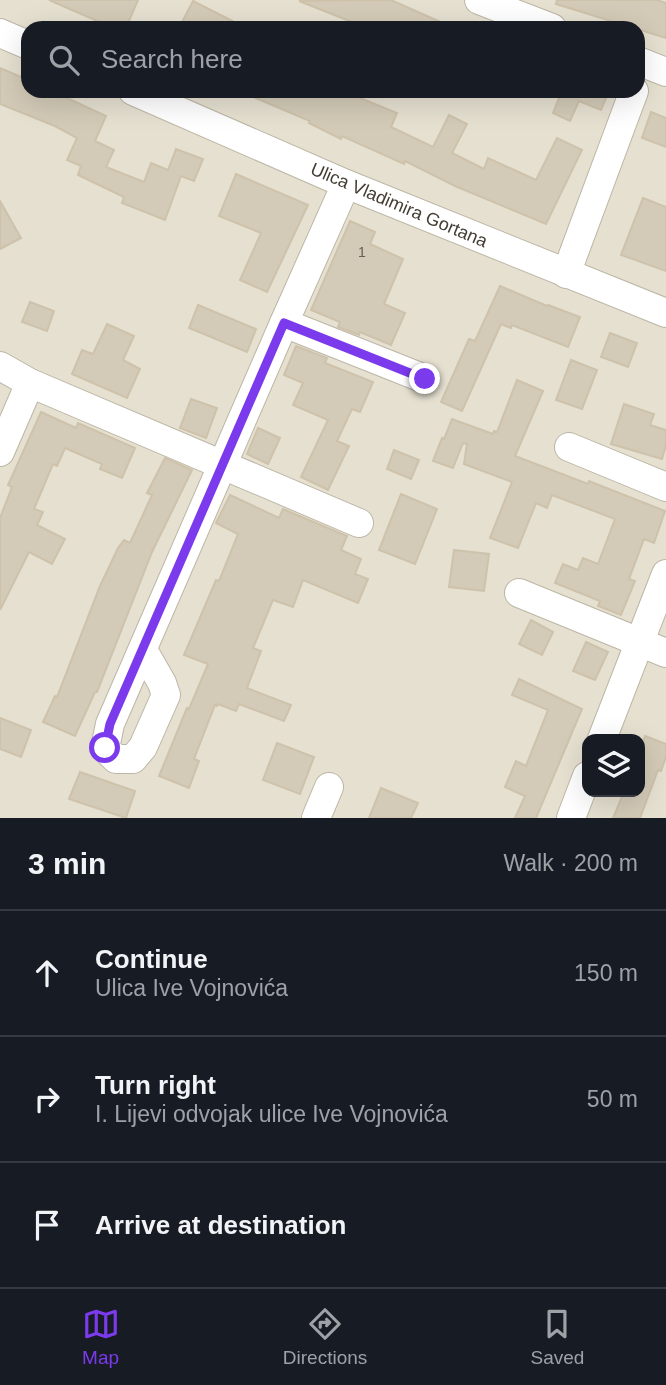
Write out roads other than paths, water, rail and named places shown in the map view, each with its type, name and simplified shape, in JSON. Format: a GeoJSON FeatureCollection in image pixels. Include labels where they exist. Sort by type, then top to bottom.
{"type":"FeatureCollection","features":[{"type":"Feature","properties":{"kind":"street"},"geometry":{"type":"LineString","coordinates":[[479,0],[534,21]]}},
{"type":"Feature","properties":{"kind":"street"},"geometry":{"type":"LineString","coordinates":[[0,33],[21,42]]}},
{"type":"Feature","properties":{"kind":"street","name":"Ulica Vladimira Gortana"},"geometry":{"type":"LineString","coordinates":[[149,98],[346,184],[666,313]]}},
{"type":"Feature","properties":{"kind":"street"},"geometry":{"type":"LineString","coordinates":[[566,274],[631,98]]}},
{"type":"Feature","properties":{"kind":"street"},"geometry":{"type":"LineString","coordinates":[[143,650],[346,184]]}},
{"type":"Feature","properties":{"kind":"street"},"geometry":{"type":"LineString","coordinates":[[284,323],[425,379]]}},
{"type":"Feature","properties":{"kind":"street"},"geometry":{"type":"LineString","coordinates":[[0,366],[30,383],[222,467],[359,523]]}},
{"type":"Feature","properties":{"kind":"street"},"geometry":{"type":"LineString","coordinates":[[0,452],[30,383]]}},
{"type":"Feature","properties":{"kind":"street"},"geometry":{"type":"LineString","coordinates":[[569,447],[666,487]]}},
{"type":"Feature","properties":{"kind":"street"},"geometry":{"type":"LineString","coordinates":[[604,734],[666,573]]}},
{"type":"Feature","properties":{"kind":"street"},"geometry":{"type":"LineString","coordinates":[[519,593],[666,653]]}},
{"type":"Feature","properties":{"kind":"street"},"geometry":{"type":"LineString","coordinates":[[316,818],[329,787]]}},
{"type":"Feature","properties":{"kind":"street"},"geometry":{"type":"LineString","coordinates":[[571,818],[582,789]]}}]}
